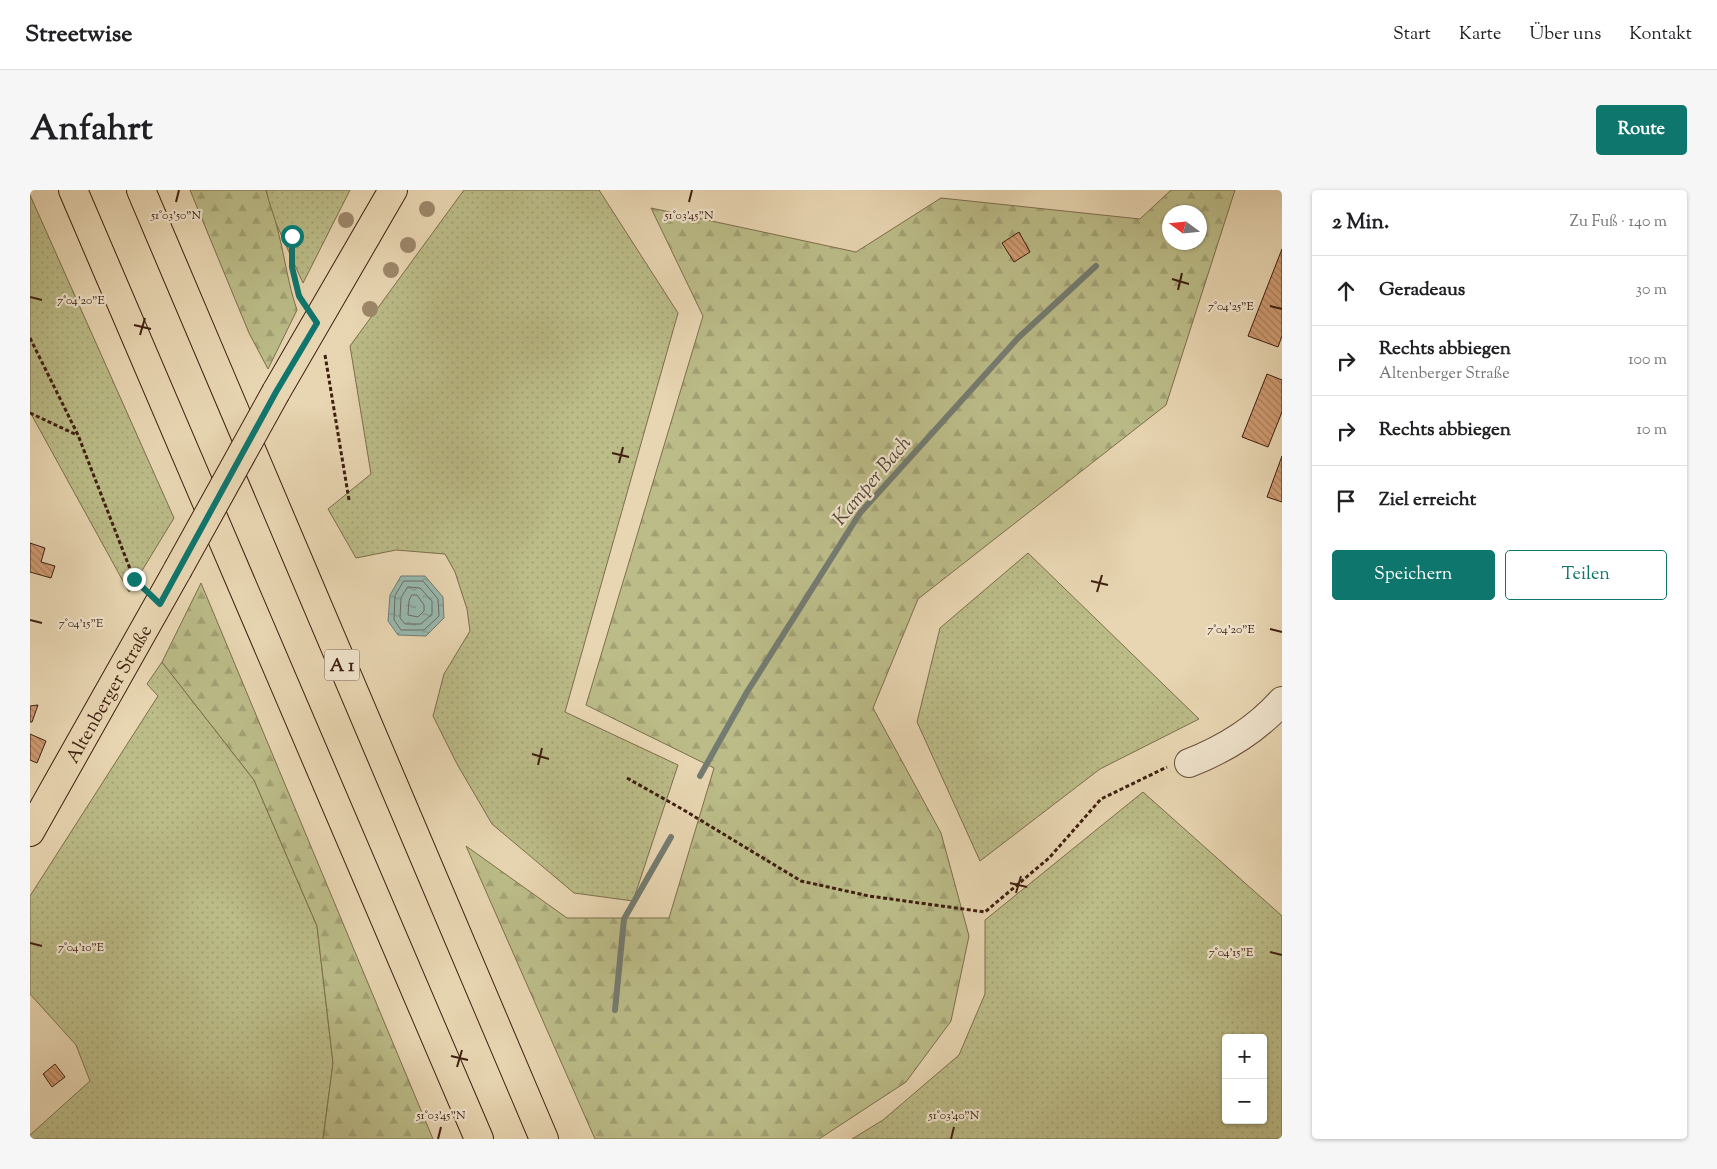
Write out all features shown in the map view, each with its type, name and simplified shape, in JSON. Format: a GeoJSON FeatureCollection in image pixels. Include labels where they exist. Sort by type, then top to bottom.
{"type":"FeatureCollection","features":[{"type":"Feature","properties":{"kind":"main road"},"geometry":{"type":"LineString","coordinates":[[73,190],[479,1139]]}},
{"type":"Feature","properties":{"kind":"main road","name":"A 1"},"geometry":{"type":"LineString","coordinates":[[141,190],[544,1139]]}},
{"type":"Feature","properties":{"kind":"main road","name":"Altenberger Straße"},"geometry":{"type":"LineString","coordinates":[[30,832],[160,604],[276,392],[393,190]]}},
{"type":"Feature","properties":{"kind":"street"},"geometry":{"type":"LineString","coordinates":[[1189,763],[1214,753],[1263,722],[1282,701]]}},
{"type":"Feature","properties":{"kind":"path"},"geometry":{"type":"LineString","coordinates":[[292,236],[292,267],[299,296],[312,332],[327,356],[349,500]]}},
{"type":"Feature","properties":{"kind":"path"},"geometry":{"type":"LineString","coordinates":[[30,338],[78,435],[134,579],[160,604]]}},
{"type":"Feature","properties":{"kind":"path"},"geometry":{"type":"LineString","coordinates":[[30,413],[78,435]]}},
{"type":"Feature","properties":{"kind":"path"},"geometry":{"type":"LineString","coordinates":[[627,778],[801,881],[869,896],[984,912],[1049,858],[1101,798],[1169,766],[1189,763]]}},
{"type":"Feature","properties":{"kind":"green space"},"geometry":{"type":"Polygon","coordinates":[[[190,190],[266,190],[277,226],[297,310],[268,369],[249,333],[190,190]]]}},
{"type":"Feature","properties":{"kind":"green space"},"geometry":{"type":"Polygon","coordinates":[[[266,190],[350,190],[303,283],[269,208],[266,190]]]}},
{"type":"Feature","properties":{"kind":"green space"},"geometry":{"type":"Polygon","coordinates":[[[464,190],[599,190],[678,313],[565,712],[678,765],[633,901],[574,893],[492,824],[457,764],[433,716],[444,674],[470,631],[467,609],[455,572],[445,554],[396,550],[356,558],[328,509],[371,474],[350,346],[464,190]]]}},
{"type":"Feature","properties":{"kind":"green space"},"geometry":{"type":"Polygon","coordinates":[[[1171,190],[1235,190],[1166,405],[918,599],[873,708],[941,833],[969,936],[951,1021],[906,1082],[819,1139],[595,1139],[466,846],[567,918],[669,918],[714,768],[586,705],[703,316],[651,208],[856,252],[941,198],[1140,219],[1171,190]]]}},
{"type":"Feature","properties":{"kind":"green space"},"geometry":{"type":"Polygon","coordinates":[[[30,195],[174,518],[129,592],[30,412],[30,195]]]}},
{"type":"Feature","properties":{"kind":"green space"},"geometry":{"type":"Polygon","coordinates":[[[1028,553],[1199,719],[1100,769],[980,861],[917,722],[940,628],[1028,553]]]}},
{"type":"Feature","properties":{"kind":"green space"},"geometry":{"type":"Polygon","coordinates":[[[201,583],[433,1139],[323,1139],[333,1063],[317,926],[254,780],[162,662],[201,583]]]}},
{"type":"Feature","properties":{"kind":"green space"},"geometry":{"type":"Polygon","coordinates":[[[162,662],[254,780],[317,926],[333,1063],[323,1139],[30,1139],[30,1135],[90,1081],[76,1045],[30,994],[30,896],[158,696],[147,684],[162,662]]]}},
{"type":"Feature","properties":{"kind":"green space"},"geometry":{"type":"Polygon","coordinates":[[[1143,792],[1282,916],[1282,1139],[852,1139],[883,1120],[959,1055],[985,994],[985,920],[1143,792]]]}},
{"type":"Feature","properties":{"kind":"water"},"geometry":{"type":"Polygon","coordinates":[[[401,576],[425,576],[443,597],[444,618],[426,636],[398,635],[388,621],[390,595],[401,576]]]}},
{"type":"Feature","properties":{"kind":"building"},"geometry":{"type":"Polygon","coordinates":[[[1019,232],[1030,252],[1014,262],[1002,243],[1019,232]]]}},
{"type":"Feature","properties":{"kind":"building"},"geometry":{"type":"Polygon","coordinates":[[[1282,249],[1282,336],[1278,347],[1248,336],[1282,249]]]}},
{"type":"Feature","properties":{"kind":"building"},"geometry":{"type":"Polygon","coordinates":[[[1267,374],[1282,380],[1282,412],[1268,447],[1242,437],[1267,374]]]}},
{"type":"Feature","properties":{"kind":"building"},"geometry":{"type":"Polygon","coordinates":[[[1282,456],[1282,502],[1267,497],[1282,456]]]}},
{"type":"Feature","properties":{"kind":"building"},"geometry":{"type":"Polygon","coordinates":[[[30,543],[45,548],[41,562],[55,566],[51,578],[30,572],[30,543]]]}},
{"type":"Feature","properties":{"kind":"building"},"geometry":{"type":"Polygon","coordinates":[[[38,705],[32,722],[30,722],[30,706],[38,705]]]}},
{"type":"Feature","properties":{"kind":"building"},"geometry":{"type":"Polygon","coordinates":[[[30,734],[46,741],[37,763],[30,760],[30,734]]]}},
{"type":"Feature","properties":{"kind":"building"},"geometry":{"type":"Polygon","coordinates":[[[55,1064],[65,1077],[52,1087],[43,1074],[55,1064]]]}},
{"type":"Feature","properties":{"kind":"waterway","name":"Kamper Bach"},"geometry":{"type":"LineString","coordinates":[[700,776],[747,692],[860,513],[1019,337],[1096,266]]}},
{"type":"Feature","properties":{"kind":"waterway","name":"Kamper Bach"},"geometry":{"type":"LineString","coordinates":[[615,1010],[624,919],[671,837]]}},
{"type":"Feature","properties":{"kind":"route"},"geometry":{"type":"LineString","coordinates":[[134,579],[160,604],[276,392],[317,323],[299,296],[292,267],[292,236]]}}]}
